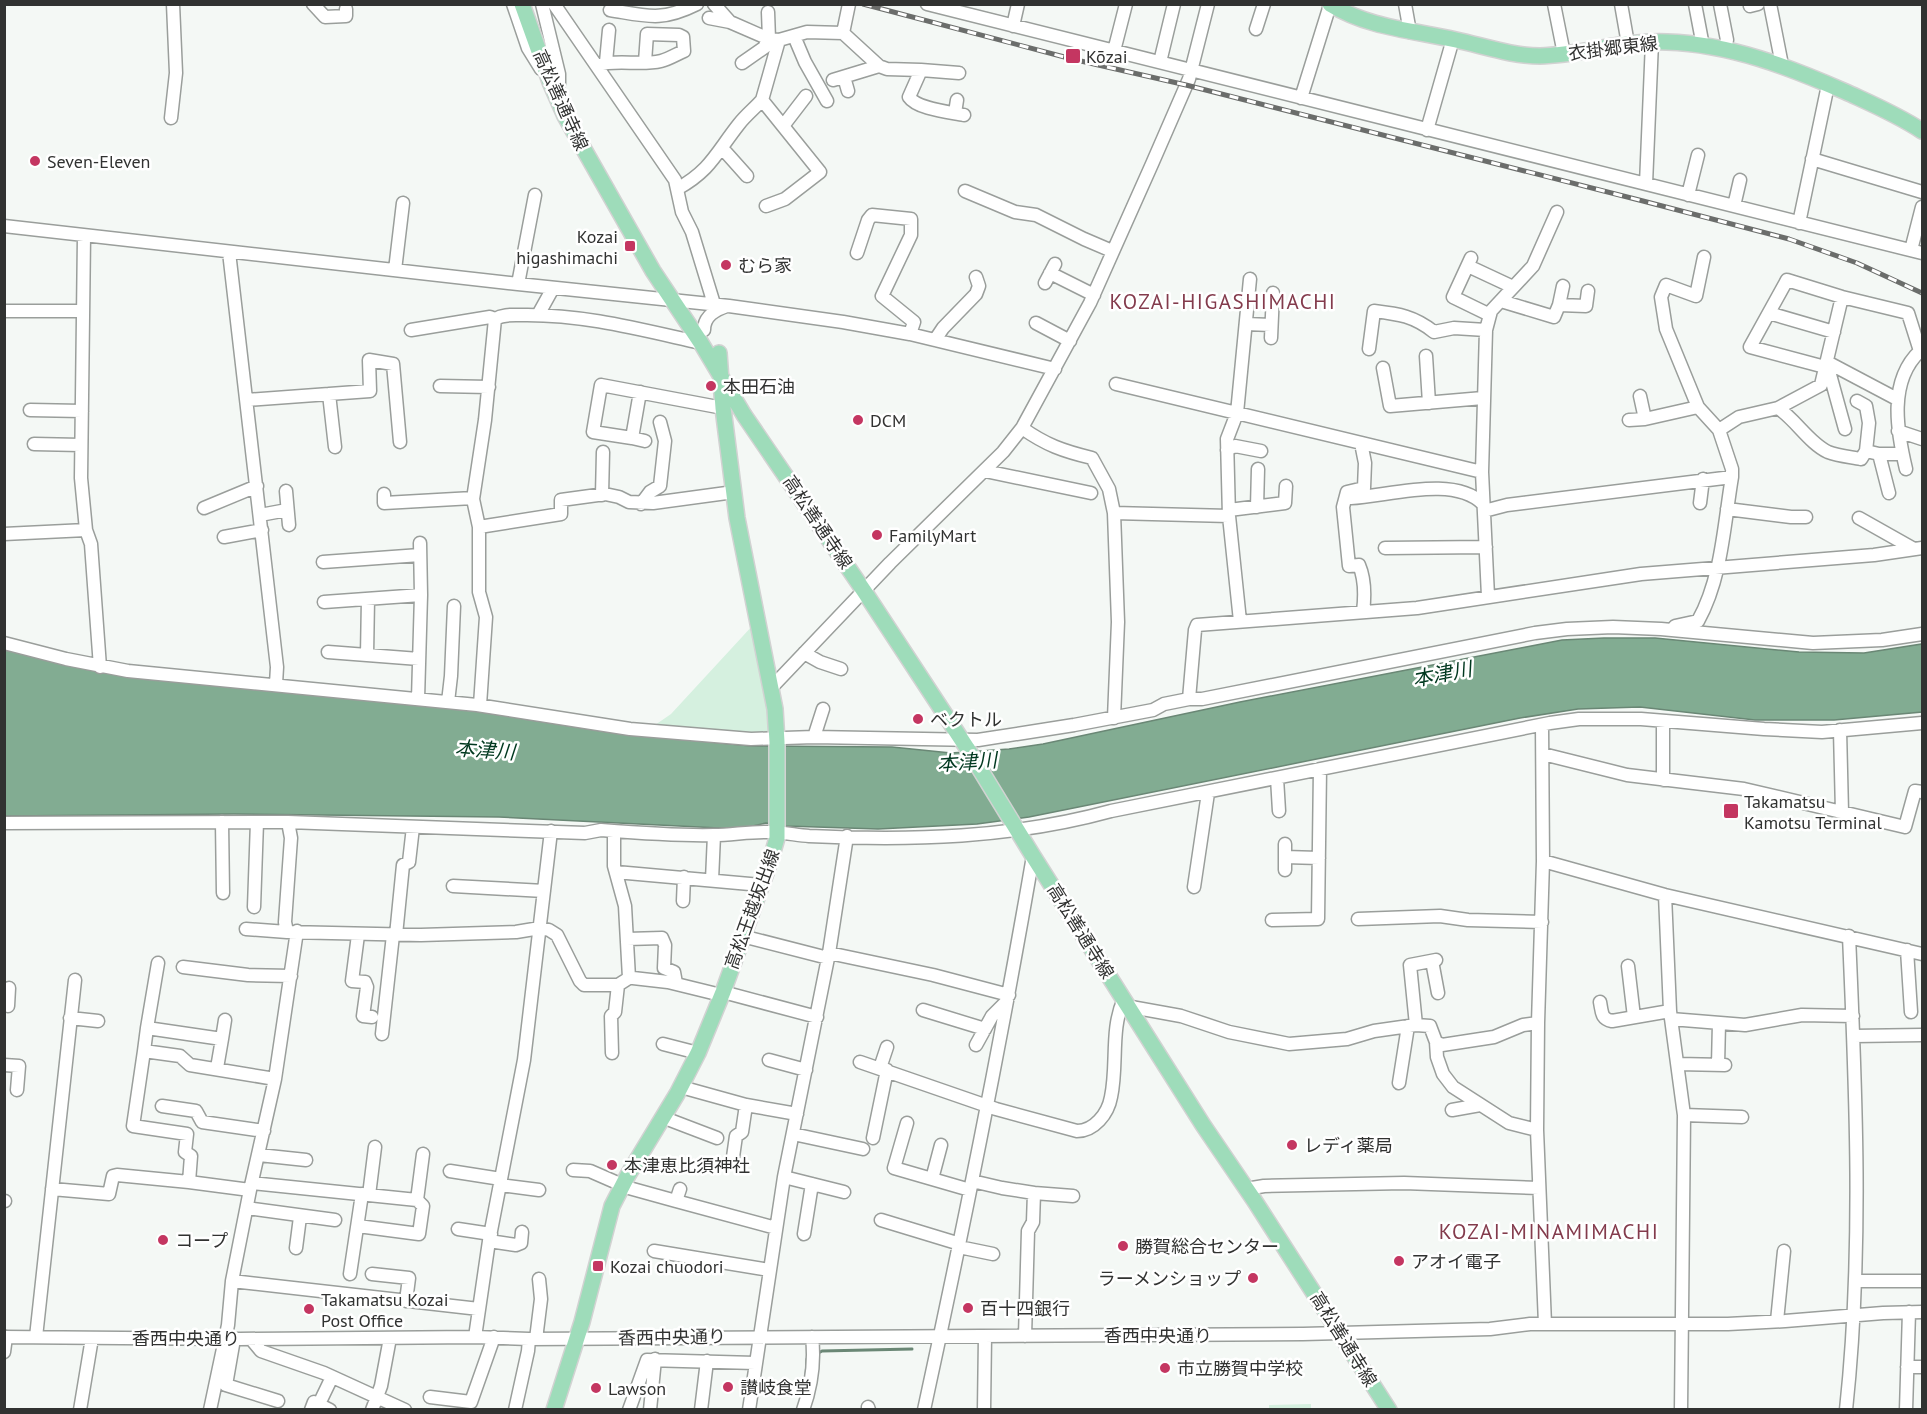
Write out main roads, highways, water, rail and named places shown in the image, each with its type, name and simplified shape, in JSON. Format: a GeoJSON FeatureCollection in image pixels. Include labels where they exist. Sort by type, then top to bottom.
{"type":"FeatureCollection","features":[{"type":"Feature","properties":{"kind":"main road","name":"高松善通寺線"},"geometry":{"type":"LineString","coordinates":[[522,4],[554,83],[621,206],[658,267],[686,303],[735,410],[771,453],[965,744],[1033,856],[1389,1410]]}},
{"type":"Feature","properties":{"kind":"main road","name":"高松善通寺線"},"geometry":{"type":"LineString","coordinates":[[533,4],[554,83]]}},
{"type":"Feature","properties":{"kind":"main road","name":"衣掛郷東線"},"geometry":{"type":"LineString","coordinates":[[1330,5],[1366,22],[1514,54],[1539,56],[1564,54],[1652,42],[1724,50],[1782,65],[1892,113],[1923,132]]}},
{"type":"Feature","properties":{"kind":"main road","name":"高松善通寺線"},"geometry":{"type":"LineString","coordinates":[[686,303],[689,326],[719,353],[735,410]]}},
{"type":"Feature","properties":{"kind":"main road","name":"高松善通寺線"},"geometry":{"type":"LineString","coordinates":[[719,353],[721,376]]}},
{"type":"Feature","properties":{"kind":"main road","name":"高松王越坂出線"},"geometry":{"type":"LineString","coordinates":[[554,1410],[582,1322],[612,1206],[681,1087],[698,1053],[722,994],[775,845],[777,740],[771,687],[741,539],[734,492],[735,410]]}},
{"type":"Feature","properties":{"kind":"water","name":"本津川"},"geometry":{"type":"Polygon","coordinates":[[[1655,638],[1799,652],[1864,653],[1922,644],[1922,712],[1834,720],[1755,720],[1640,707],[1578,709],[1520,718],[1029,817],[977,824],[878,829],[786,826],[766,823],[739,829],[499,817],[234,814],[5,816],[4,647],[26,653],[437,705],[608,732],[751,746],[892,747],[951,753],[1043,744],[1240,702],[1562,640],[1655,638]]]}},
{"type":"Feature","properties":{"kind":"waterway"},"geometry":{"type":"LineString","coordinates":[[815,1355],[822,1351],[912,1349]]}},
{"type":"Feature","properties":{"kind":"waterway"},"geometry":{"type":"LineString","coordinates":[[806,1377],[807,1359]]}},
{"type":"Feature","properties":{"kind":"railway"},"geometry":{"type":"LineString","coordinates":[[863,4],[1072,59],[1186,85],[1789,239],[1857,263],[1922,293]]}},
{"type":"Feature","properties":{"kind":"place","name":"Kōzai"},"geometry":{"type":"Point","coordinates":[1073,56]}},
{"type":"Feature","properties":{"kind":"place","name":"Seven-Eleven"},"geometry":{"type":"Point","coordinates":[35,161]}},
{"type":"Feature","properties":{"kind":"place","name":"Kozai higashimachi"},"geometry":{"type":"Point","coordinates":[630,246]}},
{"type":"Feature","properties":{"kind":"place","name":"むら家"},"geometry":{"type":"Point","coordinates":[726,265]}},
{"type":"Feature","properties":{"kind":"place","name":"本田石油"},"geometry":{"type":"Point","coordinates":[711,386]}},
{"type":"Feature","properties":{"kind":"place","name":"DCM"},"geometry":{"type":"Point","coordinates":[858,420]}},
{"type":"Feature","properties":{"kind":"place","name":"FamilyMart"},"geometry":{"type":"Point","coordinates":[877,535]}},
{"type":"Feature","properties":{"kind":"place","name":"ベクトル"},"geometry":{"type":"Point","coordinates":[918,719]}},
{"type":"Feature","properties":{"kind":"place","name":"Takamatsu Kamotsu Terminal"},"geometry":{"type":"Point","coordinates":[1731,811]}},
{"type":"Feature","properties":{"kind":"place","name":"レディ薬局"},"geometry":{"type":"Point","coordinates":[1292,1145]}},
{"type":"Feature","properties":{"kind":"place","name":"本津恵比須神社"},"geometry":{"type":"Point","coordinates":[612,1165]}},
{"type":"Feature","properties":{"kind":"place","name":"コープ"},"geometry":{"type":"Point","coordinates":[163,1240]}},
{"type":"Feature","properties":{"kind":"place","name":"勝賀総合センター"},"geometry":{"type":"Point","coordinates":[1123,1246]}},
{"type":"Feature","properties":{"kind":"place","name":"アオイ電子"},"geometry":{"type":"Point","coordinates":[1399,1261]}},
{"type":"Feature","properties":{"kind":"place","name":"Kozai chuodori"},"geometry":{"type":"Point","coordinates":[598,1266]}},
{"type":"Feature","properties":{"kind":"place","name":"ラーメンショップ"},"geometry":{"type":"Point","coordinates":[1253,1278]}},
{"type":"Feature","properties":{"kind":"place","name":"百十四銀行"},"geometry":{"type":"Point","coordinates":[968,1308]}},
{"type":"Feature","properties":{"kind":"place","name":"Takamatsu Kozai Post Office"},"geometry":{"type":"Point","coordinates":[309,1309]}},
{"type":"Feature","properties":{"kind":"place","name":"市立勝賀中学校"},"geometry":{"type":"Point","coordinates":[1165,1368]}},
{"type":"Feature","properties":{"kind":"place","name":"讃岐食堂"},"geometry":{"type":"Point","coordinates":[728,1387]}},
{"type":"Feature","properties":{"kind":"place","name":"Lawson"},"geometry":{"type":"Point","coordinates":[596,1388]}},
{"type":"Feature","properties":{"kind":"district","name":"KOZAI-HIGASHIMACHI"},"geometry":{"type":"Point","coordinates":[1223,301]}},
{"type":"Feature","properties":{"kind":"district","name":"KOZAI-MINAMIMACHI"},"geometry":{"type":"Point","coordinates":[1549,1231]}}]}
